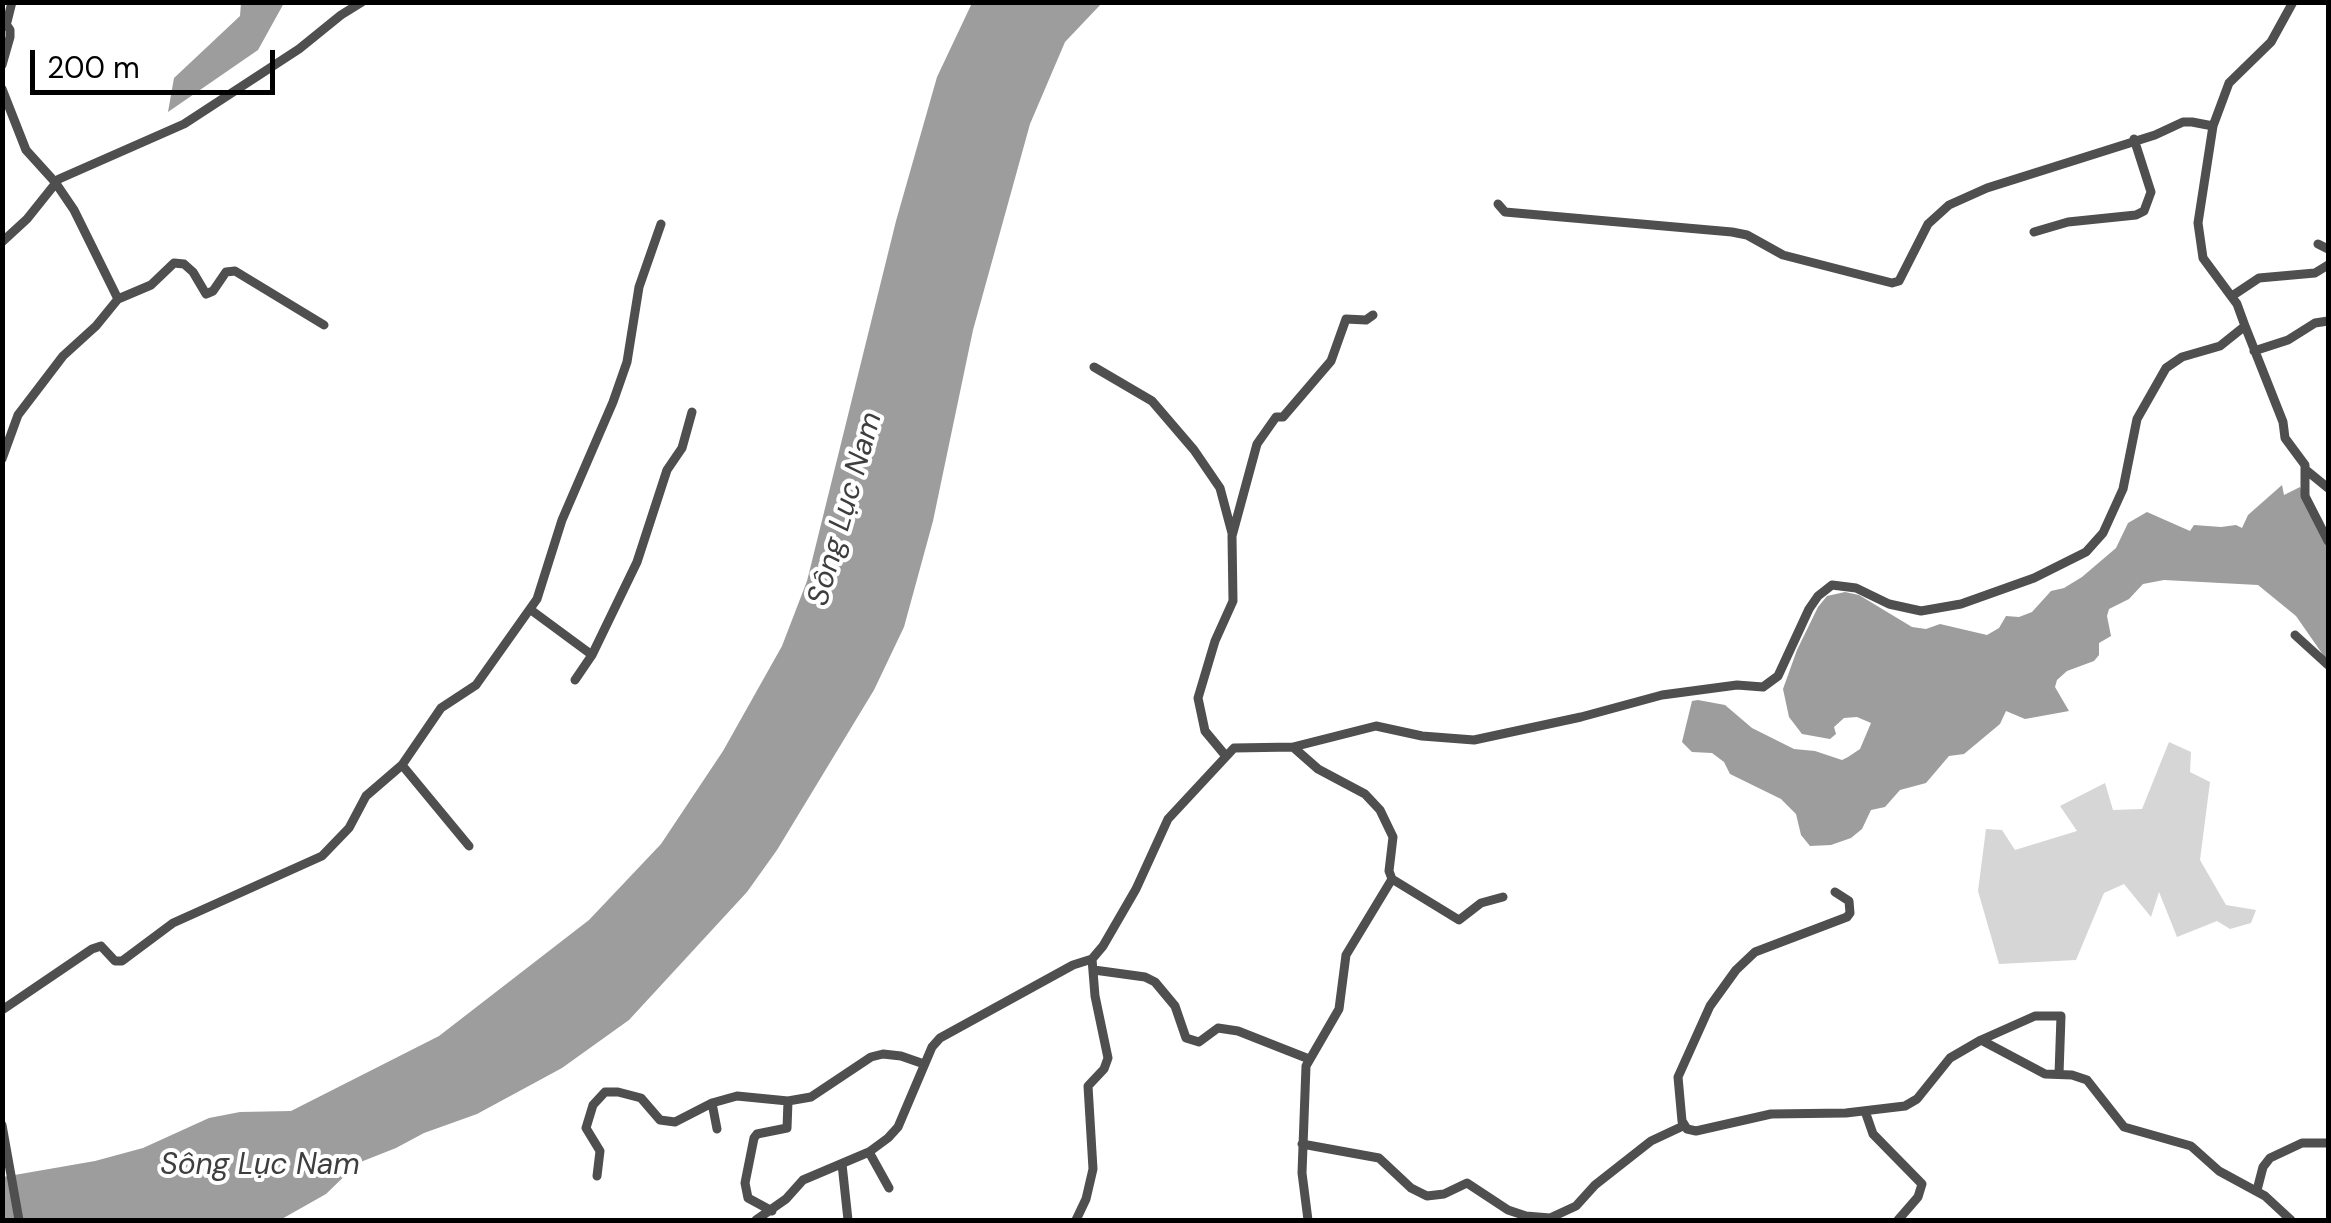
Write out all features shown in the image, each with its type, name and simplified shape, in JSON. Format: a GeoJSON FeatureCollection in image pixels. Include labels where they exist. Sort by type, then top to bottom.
{"type":"FeatureCollection","features":[{"type":"Feature","properties":{"kind":"street"},"geometry":{"type":"LineString","coordinates":[[2,65],[10,37],[5,20],[12,2]]}},
{"type":"Feature","properties":{"kind":"street"},"geometry":{"type":"LineString","coordinates":[[2,242],[28,218],[55,182],[184,124],[299,49],[362,2]]}},
{"type":"Feature","properties":{"kind":"street"},"geometry":{"type":"LineString","coordinates":[[2293,2],[2270,42],[2229,84],[2213,126],[2198,234],[2206,265],[2232,296],[2245,326],[2286,438],[2306,470],[2328,488]]}},
{"type":"Feature","properties":{"kind":"street"},"geometry":{"type":"LineString","coordinates":[[2,89],[26,150],[55,182],[118,298]]}},
{"type":"Feature","properties":{"kind":"street"},"geometry":{"type":"LineString","coordinates":[[1498,204],[1505,212],[1747,235],[1784,255],[1892,283],[1900,281],[1928,224],[1950,205],[1987,188],[2156,135],[2183,122],[2213,126]]}},
{"type":"Feature","properties":{"kind":"street"},"geometry":{"type":"LineString","coordinates":[[2034,232],[2068,222],[2144,211],[2151,192],[2134,139]]}},
{"type":"Feature","properties":{"kind":"street"},"geometry":{"type":"LineString","coordinates":[[2,1010],[92,948],[101,946],[115,961],[122,961],[173,923],[322,856],[349,828],[366,796],[402,765],[441,708],[476,684],[531,610],[584,464],[614,402],[626,362],[639,287],[661,224]]}},
{"type":"Feature","properties":{"kind":"street"},"geometry":{"type":"LineString","coordinates":[[2318,244],[2328,249]]}},
{"type":"Feature","properties":{"kind":"street"},"geometry":{"type":"LineString","coordinates":[[2,459],[22,408],[63,356],[96,326],[118,298],[151,284],[174,263],[179,262],[193,272],[206,294],[213,292],[226,272],[235,272],[324,325]]}},
{"type":"Feature","properties":{"kind":"street"},"geometry":{"type":"LineString","coordinates":[[2232,296],[2259,278],[2315,273],[2328,265]]}},
{"type":"Feature","properties":{"kind":"street"},"geometry":{"type":"LineString","coordinates":[[1232,536],[1260,438],[1331,361],[1346,319],[1366,320],[1373,315]]}},
{"type":"Feature","properties":{"kind":"street"},"geometry":{"type":"LineString","coordinates":[[2254,351],[2299,335],[2315,323],[2328,321]]}},
{"type":"Feature","properties":{"kind":"street"},"geometry":{"type":"LineString","coordinates":[[1076,1220],[1093,1169],[1088,1086],[1104,1069],[1108,1058],[1094,996],[1093,964],[1136,889],[1168,819],[1234,748],[1293,747],[1376,726],[1422,736],[1474,740],[1662,695],[1737,685],[1764,687],[1778,676],[1818,596],[1832,586],[1856,588],[1902,608],[1921,611],[1961,604],[2034,578],[2086,552],[2103,533],[2123,489],[2137,419],[2166,368],[2182,358],[2220,346],[2245,326]]}},
{"type":"Feature","properties":{"kind":"street"},"geometry":{"type":"LineString","coordinates":[[1094,367],[1152,401],[1220,488],[1232,536],[1234,602],[1215,641],[1198,698],[1205,730],[1225,755]]}},
{"type":"Feature","properties":{"kind":"street"},"geometry":{"type":"LineString","coordinates":[[575,680],[592,655],[637,562],[668,470],[682,448],[692,412]]}},
{"type":"Feature","properties":{"kind":"street"},"geometry":{"type":"LineString","coordinates":[[2306,470],[2306,496],[2328,540]]}},
{"type":"Feature","properties":{"kind":"street"},"geometry":{"type":"LineString","coordinates":[[531,610],[592,655]]}},
{"type":"Feature","properties":{"kind":"street"},"geometry":{"type":"LineString","coordinates":[[2295,635],[2328,665]]}},
{"type":"Feature","properties":{"kind":"street"},"geometry":{"type":"LineString","coordinates":[[1293,747],[1323,772],[1366,794],[1380,810],[1393,837],[1389,870],[1392,879],[1458,920],[1481,903],[1502,896]]}},
{"type":"Feature","properties":{"kind":"street"},"geometry":{"type":"LineString","coordinates":[[402,765],[469,846]]}},
{"type":"Feature","properties":{"kind":"street"},"geometry":{"type":"LineString","coordinates":[[1308,1220],[1302,1173],[1304,1077],[1309,1059],[1339,1009],[1346,955],[1392,879]]}},
{"type":"Feature","properties":{"kind":"street"},"geometry":{"type":"LineString","coordinates":[[1683,1126],[1678,1076],[1710,1006],[1754,952],[1848,918],[1849,901],[1834,892]]}},
{"type":"Feature","properties":{"kind":"street"},"geometry":{"type":"LineString","coordinates":[[756,1220],[772,1211],[803,1180],[869,1152],[898,1126],[932,1047],[946,1034],[1073,965],[1093,964],[1155,982],[1174,1006],[1186,1038],[1199,1042],[1218,1028],[1238,1031],[1309,1059]]}},
{"type":"Feature","properties":{"kind":"street"},"geometry":{"type":"LineString","coordinates":[[1302,1144],[1379,1158],[1411,1188],[1427,1196],[1468,1184],[1508,1210],[1550,1218],[1576,1206],[1595,1185],[1652,1141],[1683,1126],[1696,1131],[1771,1114],[1892,1109],[1914,1102],[1950,1058],[2034,1016],[2061,1016],[2059,1074]]}},
{"type":"Feature","properties":{"kind":"street"},"geometry":{"type":"LineString","coordinates":[[1981,1040],[2046,1074],[2080,1077],[2093,1084],[2109,1111],[2124,1126],[2184,1143],[2219,1171],[2257,1190],[2291,1220]]}},
{"type":"Feature","properties":{"kind":"street"},"geometry":{"type":"LineString","coordinates":[[597,1176],[600,1152],[586,1128],[593,1106],[605,1092],[641,1098],[654,1115],[675,1122],[712,1103],[738,1096],[788,1102],[824,1091],[871,1057],[883,1054],[924,1064]]}},
{"type":"Feature","properties":{"kind":"street"},"geometry":{"type":"LineString","coordinates":[[772,1211],[748,1198],[745,1183],[754,1138],[787,1128],[788,1102]]}},
{"type":"Feature","properties":{"kind":"street"},"geometry":{"type":"LineString","coordinates":[[712,1103],[716,1129]]}},
{"type":"Feature","properties":{"kind":"street"},"geometry":{"type":"LineString","coordinates":[[1865,1111],[1873,1134],[1922,1184],[1918,1197],[1898,1220]]}},
{"type":"Feature","properties":{"kind":"street"},"geometry":{"type":"LineString","coordinates":[[2,1125],[19,1220]]}},
{"type":"Feature","properties":{"kind":"street"},"geometry":{"type":"LineString","coordinates":[[2257,1190],[2263,1167],[2270,1158],[2302,1143],[2328,1143]]}},
{"type":"Feature","properties":{"kind":"street"},"geometry":{"type":"LineString","coordinates":[[869,1152],[889,1188]]}},
{"type":"Feature","properties":{"kind":"street"},"geometry":{"type":"LineString","coordinates":[[842,1164],[848,1220]]}},
{"type":"Feature","properties":{"kind":"shaded area"},"geometry":{"type":"Polygon","coordinates":[[[2169,742],[2191,752],[2190,772],[2210,782],[2200,860],[2226,905],[2256,910],[2251,923],[2230,929],[2217,921],[2177,937],[2159,892],[2151,917],[2124,884],[2104,893],[2076,960],[1999,964],[1978,891],[1986,829],[2002,830],[2015,850],[2077,831],[2060,806],[2105,783],[2113,810],[2142,809],[2169,742]]]}},
{"type":"Feature","properties":{"kind":"water"},"geometry":{"type":"Polygon","coordinates":[[[241,3],[284,3],[258,50],[168,112],[174,78],[240,16],[241,3]]]}},
{"type":"Feature","properties":{"kind":"water","name":"Sông Lục Nam"},"geometry":{"type":"Polygon","coordinates":[[[972,3],[1102,3],[1065,42],[1030,124],[973,330],[933,521],[904,627],[874,690],[777,850],[747,892],[629,1020],[562,1068],[477,1114],[358,1163],[326,1194],[280,1220],[3,1220],[3,1177],[143,1148],[209,1118],[240,1112],[291,1111],[439,1036],[589,920],[661,844],[723,751],[782,646],[807,581],[896,221],[937,77],[972,3]]]}},
{"type":"Feature","properties":{"kind":"water"},"geometry":{"type":"Polygon","coordinates":[[[2282,485],[2284,495],[2300,487],[2328,542],[2328,662],[2296,616],[2258,585],[2164,580],[2143,584],[2129,599],[2109,609],[2111,636],[2099,643],[2099,655],[2094,661],[2067,671],[2057,680],[2055,687],[2069,711],[2025,719],[2006,711],[2000,724],[1964,754],[1949,756],[1926,783],[1900,790],[1885,807],[1871,810],[1862,829],[1851,838],[1831,845],[1810,846],[1801,835],[1796,814],[1781,799],[1730,774],[1724,762],[1712,753],[1692,752],[1682,742],[1692,701],[1698,700],[1725,705],[1752,728],[1794,749],[1842,760],[1860,749],[1871,723],[1857,717],[1844,718],[1834,727],[1836,734],[1830,739],[1802,734],[1789,717],[1783,689],[1797,650],[1827,596],[1845,592],[1859,595],[1912,627],[1926,629],[1940,624],[1987,635],[1999,628],[2006,616],[2032,612],[2051,591],[2082,577],[2116,548],[2128,523],[2147,512],[2190,531],[2194,525],[2242,528],[2248,515],[2282,485]]]}}]}
